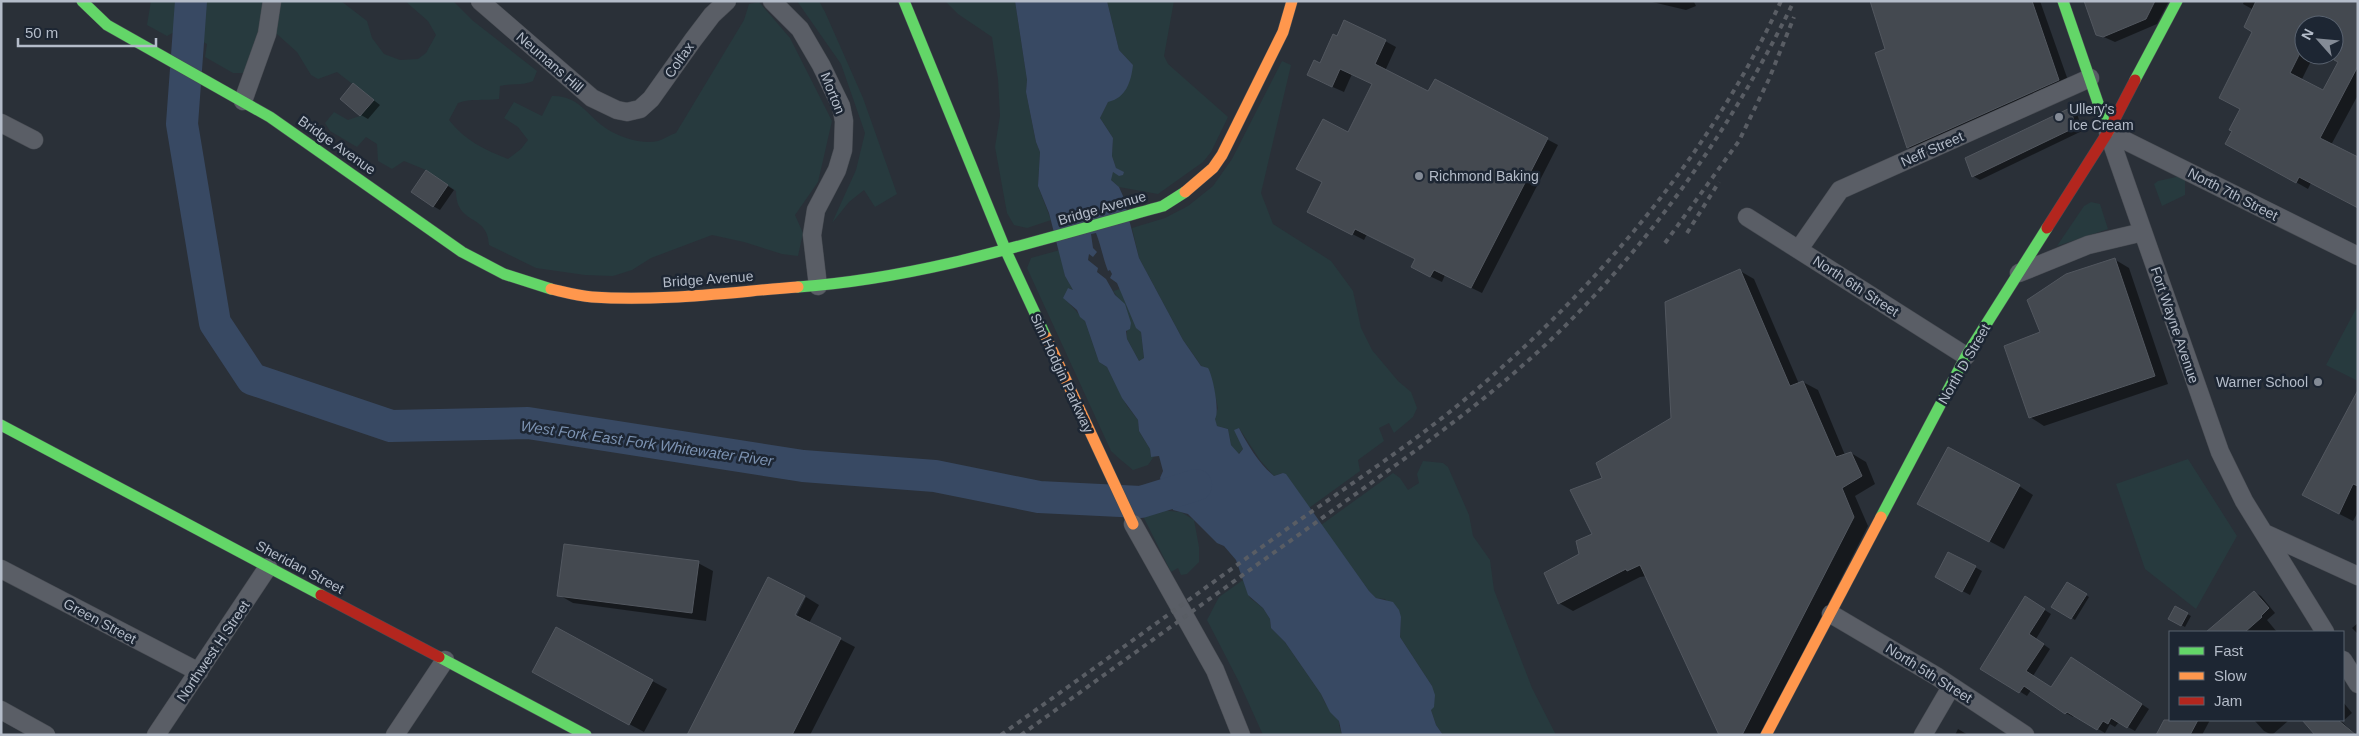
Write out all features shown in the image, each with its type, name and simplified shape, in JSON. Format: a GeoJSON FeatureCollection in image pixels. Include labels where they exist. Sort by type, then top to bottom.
{"type":"FeatureCollection","features":[{"type":"Feature","properties":{"kind":"street","name":"Bridge Avenue"},"geometry":{"type":"LineString","coordinates":[[82,1],[107,25],[270,117],[462,252],[504,274],[548,289],[613,298],[680,296],[818,286],[922,271],[1006,251],[1163,206],[1190,189],[1213,168],[1222,155],[1283,32],[1292,1]]}},
{"type":"Feature","properties":{"kind":"street"},"geometry":{"type":"LineString","coordinates":[[243,101],[267,34],[272,1]]}},
{"type":"Feature","properties":{"kind":"street","name":"Neumans Hill"},"geometry":{"type":"LineString","coordinates":[[480,1],[592,98],[603,105],[627,112]]}},
{"type":"Feature","properties":{"kind":"street","name":"Colfax"},"geometry":{"type":"LineString","coordinates":[[627,112],[640,109],[652,99],[712,15],[727,1]]}},
{"type":"Feature","properties":{"kind":"street","name":"Morton"},"geometry":{"type":"LineString","coordinates":[[772,1],[800,29],[838,98],[844,121],[843,150],[837,170],[816,210],[812,235],[818,286]]}},
{"type":"Feature","properties":{"kind":"street","name":"Sim Hodgin Parkway"},"geometry":{"type":"LineString","coordinates":[[904,1],[1006,251],[1133,524],[1215,670],[1241,735]]}},
{"type":"Feature","properties":{"kind":"street","name":"Fort Wayne Avenue"},"geometry":{"type":"LineString","coordinates":[[2063,1],[2220,452],[2244,501],[2324,631]]}},
{"type":"Feature","properties":{"kind":"street","name":"North D Street"},"geometry":{"type":"LineString","coordinates":[[1766,735],[1966,356],[2108,132],[2177,1]]}},
{"type":"Feature","properties":{"kind":"street","name":"Neff Street"},"geometry":{"type":"LineString","coordinates":[[1798,249],[1840,190],[2090,78]]}},
{"type":"Feature","properties":{"kind":"street"},"geometry":{"type":"LineString","coordinates":[[1,123],[34,140]]}},
{"type":"Feature","properties":{"kind":"street","name":"North 7th Street"},"geometry":{"type":"LineString","coordinates":[[2108,132],[2358,256]]}},
{"type":"Feature","properties":{"kind":"street","name":"North 6th Street"},"geometry":{"type":"LineString","coordinates":[[1747,217],[1966,356]]}},
{"type":"Feature","properties":{"kind":"street"},"geometry":{"type":"LineString","coordinates":[[2019,273],[2088,245],[2143,232]]}},
{"type":"Feature","properties":{"kind":"street","name":"Sheridan Street"},"geometry":{"type":"LineString","coordinates":[[1,425],[586,735]]}},
{"type":"Feature","properties":{"kind":"street"},"geometry":{"type":"LineString","coordinates":[[2264,533],[2358,576]]}},
{"type":"Feature","properties":{"kind":"street","name":"Northwest H Street"},"geometry":{"type":"LineString","coordinates":[[156,735],[268,567]]}},
{"type":"Feature","properties":{"kind":"street","name":"Green Street"},"geometry":{"type":"LineString","coordinates":[[1,569],[199,672]]}},
{"type":"Feature","properties":{"kind":"street","name":"North 5th Street"},"geometry":{"type":"LineString","coordinates":[[1831,614],[1951,687],[2025,735]]}},
{"type":"Feature","properties":{"kind":"street"},"geometry":{"type":"LineString","coordinates":[[394,735],[445,660]]}},
{"type":"Feature","properties":{"kind":"street"},"geometry":{"type":"LineString","coordinates":[[2344,662],[2358,684]]}},
{"type":"Feature","properties":{"kind":"street"},"geometry":{"type":"LineString","coordinates":[[1923,735],[1951,687]]}},
{"type":"Feature","properties":{"kind":"street"},"geometry":{"type":"LineString","coordinates":[[1,710],[46,735]]}},
{"type":"Feature","properties":{"kind":"green space"},"geometry":{"type":"Polygon","coordinates":[[[151,1],[341,1],[367,21],[372,38],[384,54],[400,60],[418,59],[426,53],[436,35],[428,21],[405,1],[453,1],[472,20],[537,71],[533,81],[500,86],[499,99],[458,103],[449,120],[468,139],[508,159],[521,149],[528,140],[518,127],[504,118],[514,102],[542,116],[552,96],[569,99],[582,107],[607,129],[631,140],[652,142],[676,133],[744,20],[749,4],[759,2],[790,38],[832,121],[818,182],[795,215],[803,233],[798,256],[782,254],[744,242],[712,235],[651,258],[632,270],[613,276],[585,275],[536,268],[489,245],[483,228],[461,210],[457,202],[456,191],[426,170],[404,161],[392,169],[378,161],[377,144],[366,137],[357,147],[330,131],[325,123],[334,112],[348,120],[360,116],[373,100],[337,72],[318,79],[311,75],[297,52],[277,34],[258,73],[233,73],[205,57],[207,44],[178,30],[167,36],[147,25],[151,1]]]}},
{"type":"Feature","properties":{"kind":"green space"},"geometry":{"type":"Polygon","coordinates":[[[797,1],[819,1],[825,12],[863,98],[897,194],[875,207],[864,190],[849,202],[832,223],[856,170],[865,133],[841,64],[797,1]]]}},
{"type":"Feature","properties":{"kind":"green space"},"geometry":{"type":"Polygon","coordinates":[[[945,1],[1015,1],[1027,80],[1026,92],[1036,142],[1040,152],[1038,186],[1051,220],[1027,228],[1014,225],[1007,213],[995,147],[1000,116],[998,79],[992,37],[958,14],[945,1]]]}},
{"type":"Feature","properties":{"kind":"green space"},"geometry":{"type":"Polygon","coordinates":[[[1107,1],[1174,1],[1164,56],[1168,64],[1228,117],[1211,152],[1203,162],[1158,194],[1119,187],[1111,180],[1111,175],[1116,168],[1112,156],[1113,138],[1100,118],[1108,102],[1133,65],[1119,50],[1107,1]]]}},
{"type":"Feature","properties":{"kind":"green space"},"geometry":{"type":"Polygon","coordinates":[[[1282,61],[1291,65],[1261,193],[1273,224],[1331,261],[1353,291],[1361,328],[1372,350],[1398,381],[1411,392],[1417,408],[1413,417],[1394,433],[1389,423],[1379,428],[1384,441],[1358,460],[1360,471],[1309,508],[1283,473],[1274,476],[1260,460],[1239,428],[1237,435],[1243,449],[1238,454],[1231,445],[1228,429],[1217,426],[1214,419],[1218,408],[1212,381],[1183,340],[1139,258],[1132,228],[1165,218],[1188,206],[1213,186],[1232,159],[1282,61]]]}},
{"type":"Feature","properties":{"kind":"green space"},"geometry":{"type":"Polygon","coordinates":[[[2185,175],[2185,195],[2162,206],[2154,184],[2158,181],[2185,175]]]}},
{"type":"Feature","properties":{"kind":"green space"},"geometry":{"type":"Polygon","coordinates":[[[2091,202],[2100,204],[2108,229],[2057,246],[2084,206],[2091,202]]]}},
{"type":"Feature","properties":{"kind":"green space"},"geometry":{"type":"Polygon","coordinates":[[[1060,250],[1065,276],[1073,290],[1069,288],[1066,300],[1085,321],[1099,362],[1107,367],[1127,406],[1138,420],[1139,431],[1150,449],[1151,457],[1155,455],[1148,465],[1133,470],[1111,451],[1027,268],[1031,258],[1060,250]]]}},
{"type":"Feature","properties":{"kind":"green space"},"geometry":{"type":"Polygon","coordinates":[[[1120,289],[1134,323],[1141,332],[1144,358],[1139,361],[1127,339],[1127,310],[1113,291],[1120,289]]]}},
{"type":"Feature","properties":{"kind":"green space"},"geometry":{"type":"Polygon","coordinates":[[[2358,305],[2358,381],[2326,365],[2358,305]]]}},
{"type":"Feature","properties":{"kind":"green space"},"geometry":{"type":"Polygon","coordinates":[[[2188,459],[2237,536],[2196,609],[2145,569],[2116,484],[2188,459]]]}},
{"type":"Feature","properties":{"kind":"green space"},"geometry":{"type":"Polygon","coordinates":[[[1423,461],[1443,463],[1448,467],[1469,515],[1473,536],[1490,560],[1494,590],[1532,688],[1556,735],[1443,735],[1436,725],[1431,710],[1432,686],[1400,637],[1401,617],[1385,599],[1376,598],[1369,591],[1321,525],[1393,473],[1400,478],[1408,490],[1419,483],[1417,474],[1423,461]]]}},
{"type":"Feature","properties":{"kind":"green space"},"geometry":{"type":"Polygon","coordinates":[[[1149,509],[1181,512],[1194,520],[1199,547],[1199,562],[1187,574],[1181,575],[1178,568],[1171,572],[1141,512],[1149,509]]]}},
{"type":"Feature","properties":{"kind":"green space"},"geometry":{"type":"Polygon","coordinates":[[[1243,580],[1250,598],[1263,608],[1270,619],[1271,628],[1285,642],[1339,721],[1342,735],[1263,735],[1240,684],[1207,620],[1219,597],[1243,580]]]}},
{"type":"Feature","properties":{"kind":"water"},"geometry":{"type":"Polygon","coordinates":[[[1015,1],[1107,1],[1119,50],[1133,65],[1129,83],[1123,93],[1108,102],[1100,118],[1113,138],[1112,156],[1116,168],[1124,172],[1123,175],[1119,176],[1113,172],[1111,180],[1119,187],[1123,196],[1139,258],[1183,340],[1201,366],[1208,368],[1215,394],[1217,409],[1215,419],[1217,426],[1228,429],[1231,445],[1239,454],[1243,449],[1234,430],[1239,428],[1254,454],[1274,476],[1286,474],[1369,591],[1376,598],[1393,602],[1399,610],[1401,617],[1400,637],[1432,686],[1435,695],[1434,707],[1431,710],[1436,725],[1443,735],[1342,735],[1339,721],[1330,712],[1321,694],[1285,642],[1271,628],[1270,619],[1263,608],[1248,595],[1236,560],[1224,546],[1217,543],[1188,514],[1173,510],[1160,478],[1163,471],[1159,456],[1151,457],[1150,449],[1139,431],[1138,420],[1122,398],[1107,367],[1099,362],[1085,321],[1080,317],[1077,310],[1063,298],[1068,288],[1073,290],[1065,276],[1049,213],[1038,186],[1040,152],[1036,142],[1026,92],[1027,80],[1015,1]],[[1096,233],[1091,234],[1093,248],[1097,252],[1093,257],[1089,254],[1088,260],[1098,268],[1097,272],[1106,279],[1115,295],[1125,304],[1131,323],[1130,329],[1126,331],[1127,339],[1139,361],[1144,358],[1141,332],[1136,328],[1117,283],[1110,278],[1112,274],[1110,270],[1108,271],[1096,233]]]}},
{"type":"Feature","properties":{"kind":"building"},"geometry":{"type":"Polygon","coordinates":[[[1870,1],[2032,1],[2059,80],[1907,148],[1875,53],[1885,49],[1870,1]]]}},
{"type":"Feature","properties":{"kind":"building"},"geometry":{"type":"Polygon","coordinates":[[[2084,1],[2155,1],[2146,19],[2103,37],[2096,35],[2084,1]]]}},
{"type":"Feature","properties":{"kind":"building"},"geometry":{"type":"Polygon","coordinates":[[[2256,1],[2358,1],[2358,66],[2320,138],[2358,157],[2358,208],[2299,177],[2296,183],[2225,144],[2232,131],[2229,130],[2240,109],[2219,98],[2252,32],[2244,27],[2256,1]]]}},
{"type":"Feature","properties":{"kind":"building","name":"Richmond Baking"},"geometry":{"type":"Polygon","coordinates":[[[1344,20],[1386,40],[1375,64],[1428,91],[1435,79],[1548,138],[1471,288],[1434,270],[1430,277],[1411,267],[1415,259],[1355,229],[1352,235],[1307,212],[1322,182],[1296,169],[1323,119],[1348,132],[1372,84],[1340,69],[1332,87],[1307,75],[1314,60],[1320,63],[1333,34],[1337,36],[1344,20]]]}},
{"type":"Feature","properties":{"kind":"building"},"geometry":{"type":"Polygon","coordinates":[[[353,83],[374,100],[360,116],[340,99],[353,83]]]}},
{"type":"Feature","properties":{"kind":"building"},"geometry":{"type":"Polygon","coordinates":[[[2070,108],[2076,127],[1972,177],[1965,158],[2070,108]]]}},
{"type":"Feature","properties":{"kind":"building"},"geometry":{"type":"Polygon","coordinates":[[[426,170],[448,185],[433,207],[411,192],[426,170]]]}},
{"type":"Feature","properties":{"kind":"building"},"geometry":{"type":"Polygon","coordinates":[[[2115,258],[2155,376],[2029,418],[2004,346],[2040,332],[2027,300],[2066,274],[2115,258]]]}},
{"type":"Feature","properties":{"kind":"building"},"geometry":{"type":"Polygon","coordinates":[[[1740,269],[1790,386],[1803,381],[1836,457],[1851,452],[1862,476],[1842,488],[1854,517],[1742,735],[1719,735],[1640,565],[1627,571],[1626,569],[1558,604],[1544,573],[1579,554],[1576,541],[1592,534],[1570,490],[1602,478],[1596,463],[1671,418],[1665,302],[1740,269]]]}},
{"type":"Feature","properties":{"kind":"building"},"geometry":{"type":"Polygon","coordinates":[[[2358,390],[2358,486],[2353,484],[2339,514],[2302,495],[2358,390]]]}},
{"type":"Feature","properties":{"kind":"building"},"geometry":{"type":"Polygon","coordinates":[[[1948,447],[2020,485],[1989,542],[1917,504],[1948,447]]]}},
{"type":"Feature","properties":{"kind":"building"},"geometry":{"type":"Polygon","coordinates":[[[564,544],[699,561],[692,613],[557,596],[564,544]]]}},
{"type":"Feature","properties":{"kind":"building"},"geometry":{"type":"Polygon","coordinates":[[[1948,552],[1976,566],[1962,592],[1935,577],[1948,552]]]}},
{"type":"Feature","properties":{"kind":"building"},"geometry":{"type":"Polygon","coordinates":[[[768,577],[805,596],[795,615],[841,638],[792,735],[687,735],[768,577]]]}},
{"type":"Feature","properties":{"kind":"building"},"geometry":{"type":"Polygon","coordinates":[[[2067,582],[2087,594],[2071,619],[2051,607],[2067,582]]]}},
{"type":"Feature","properties":{"kind":"building"},"geometry":{"type":"Polygon","coordinates":[[[2254,591],[2269,608],[2246,631],[2207,631],[2254,591]]]}},
{"type":"Feature","properties":{"kind":"building"},"geometry":{"type":"Polygon","coordinates":[[[2025,596],[2045,609],[2029,634],[2044,644],[2026,671],[2051,687],[2071,657],[2142,704],[2127,728],[2111,718],[2108,724],[2103,721],[2097,730],[2067,712],[2065,714],[2024,686],[2019,693],[1980,669],[2025,596]]]}},
{"type":"Feature","properties":{"kind":"building"},"geometry":{"type":"Polygon","coordinates":[[[2175,606],[2188,613],[2181,626],[2168,619],[2175,606]]]}},
{"type":"Feature","properties":{"kind":"building"},"geometry":{"type":"Polygon","coordinates":[[[556,627],[653,680],[629,725],[532,672],[556,627]]]}},
{"type":"Feature","properties":{"kind":"building"},"geometry":{"type":"Polygon","coordinates":[[[2164,720],[2197,721],[2190,735],[2156,735],[2164,720]]]}},
{"type":"Feature","properties":{"kind":"building"},"geometry":{"type":"Polygon","coordinates":[[[2303,721],[2339,721],[2356,735],[2315,735],[2303,721]]]}},
{"type":"Feature","properties":{"kind":"waterway","name":"West Fork East Fork Whitewater River"},"geometry":{"type":"LineString","coordinates":[[191,1],[182,124],[215,323],[252,379],[391,426],[528,423],[803,466],[935,476],[1039,497],[1141,502],[1196,485]]}},
{"type":"Feature","properties":{"kind":"railway"},"geometry":{"type":"LineString","coordinates":[[1001,735],[1401,449],[1469,396],[1516,354],[1606,264],[1685,165],[1721,112],[1753,57],[1781,1]]}},
{"type":"Feature","properties":{"kind":"railway"},"geometry":{"type":"LineString","coordinates":[[1021,735],[1387,472],[1478,403],[1563,328],[1631,254],[1692,174],[1747,89],[1794,1]]}},
{"type":"Feature","properties":{"kind":"railway"},"geometry":{"type":"LineString","coordinates":[[1665,243],[1739,141],[1769,79],[1794,17]]}},
{"type":"Feature","properties":{"kind":"railway"},"geometry":{"type":"LineString","coordinates":[[1687,233],[1719,182]]}},
{"type":"Feature","properties":{"kind":"traffic: fast"},"geometry":{"type":"LineString","coordinates":[[82,1],[107,25],[270,117],[462,252],[504,274],[551,289]]}},
{"type":"Feature","properties":{"kind":"traffic: fast"},"geometry":{"type":"LineString","coordinates":[[904,1],[1006,251],[1046,337]]}},
{"type":"Feature","properties":{"kind":"traffic: fast"},"geometry":{"type":"LineString","coordinates":[[2063,1],[2108,132]]}},
{"type":"Feature","properties":{"kind":"traffic: fast"},"geometry":{"type":"LineString","coordinates":[[2135,80],[2177,1]]}},
{"type":"Feature","properties":{"kind":"traffic: fast"},"geometry":{"type":"LineString","coordinates":[[798,287],[891,275],[983,256],[1163,206],[1185,192]]}},
{"type":"Feature","properties":{"kind":"traffic: fast"},"geometry":{"type":"LineString","coordinates":[[1881,517],[1966,356],[2047,228]]}},
{"type":"Feature","properties":{"kind":"traffic: fast"},"geometry":{"type":"LineString","coordinates":[[1,425],[321,595]]}},
{"type":"Feature","properties":{"kind":"traffic: fast"},"geometry":{"type":"LineString","coordinates":[[439,657],[586,735]]}},
{"type":"Feature","properties":{"kind":"traffic: slow"},"geometry":{"type":"LineString","coordinates":[[1185,192],[1213,168],[1222,155],[1283,32],[1292,1]]}},
{"type":"Feature","properties":{"kind":"traffic: slow"},"geometry":{"type":"LineString","coordinates":[[551,289],[587,296],[643,298],[695,296],[798,287]]}},
{"type":"Feature","properties":{"kind":"traffic: slow"},"geometry":{"type":"LineString","coordinates":[[1046,337],[1133,524]]}},
{"type":"Feature","properties":{"kind":"traffic: slow"},"geometry":{"type":"LineString","coordinates":[[1766,735],[1881,517]]}},
{"type":"Feature","properties":{"kind":"traffic: jam"},"geometry":{"type":"LineString","coordinates":[[2047,228],[2108,132],[2135,80]]}},
{"type":"Feature","properties":{"kind":"traffic: jam"},"geometry":{"type":"LineString","coordinates":[[321,595],[439,657]]}},
{"type":"Feature","properties":{"kind":"place","name":"Ullery's Ice Cream"},"geometry":{"type":"Point","coordinates":[2059,117]}},
{"type":"Feature","properties":{"kind":"place","name":"Richmond Baking"},"geometry":{"type":"Point","coordinates":[1419,176]}},
{"type":"Feature","properties":{"kind":"place","name":"Warner School"},"geometry":{"type":"Point","coordinates":[2318,382]}}]}
